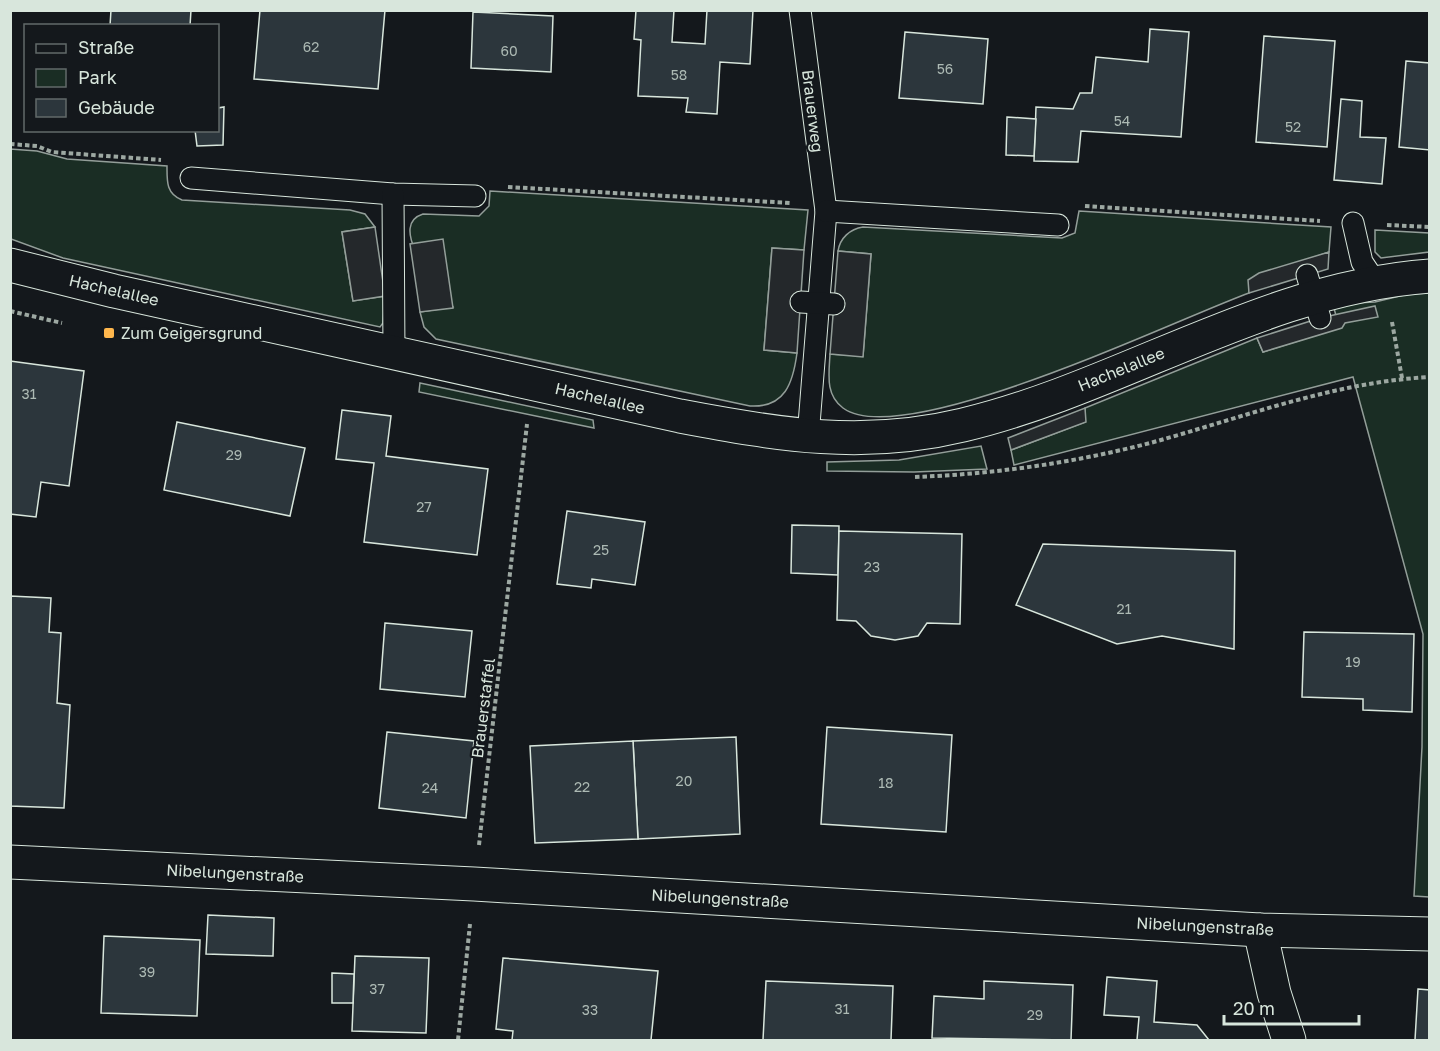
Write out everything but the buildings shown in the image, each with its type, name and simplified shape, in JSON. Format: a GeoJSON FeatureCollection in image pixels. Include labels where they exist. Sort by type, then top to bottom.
{"type":"FeatureCollection","features":[{"type":"Feature","properties":{"kind":"street","name":"Hachelallee"},"geometry":{"type":"LineString","coordinates":[[10,265],[680,416],[839,440],[922,433],[1033,416],[1240,322],[1313,297],[1430,276]]}},
{"type":"Feature","properties":{"kind":"street","name":"Nibelungenstraße"},"geometry":{"type":"LineString","coordinates":[[10,862],[474,884],[1260,930],[1430,934]]}},
{"type":"Feature","properties":{"kind":"street"},"geometry":{"type":"LineString","coordinates":[[1260,930],[1274,993],[1289,1041]]}},
{"type":"Feature","properties":{"kind":"lane","name":"Brauerweg"},"geometry":{"type":"LineString","coordinates":[[800,10],[826,211]]}},
{"type":"Feature","properties":{"kind":"lane"},"geometry":{"type":"LineString","coordinates":[[191,178],[393,194],[475,196]]}},
{"type":"Feature","properties":{"kind":"lane"},"geometry":{"type":"LineString","coordinates":[[393,194],[396,265],[394,352]]}},
{"type":"Feature","properties":{"kind":"lane"},"geometry":{"type":"LineString","coordinates":[[808,437],[826,211],[1058,225]]}},
{"type":"Feature","properties":{"kind":"lane"},"geometry":{"type":"LineString","coordinates":[[1353,223],[1362,262],[1376,284]]}},
{"type":"Feature","properties":{"kind":"path"},"geometry":{"type":"LineString","coordinates":[[10,144],[37,146],[52,152],[166,160],[191,178]]}},
{"type":"Feature","properties":{"kind":"path"},"geometry":{"type":"LineString","coordinates":[[475,196],[490,186],[808,203],[826,211]]}},
{"type":"Feature","properties":{"kind":"path"},"geometry":{"type":"LineString","coordinates":[[1058,225],[1079,206],[1430,227]]}},
{"type":"Feature","properties":{"kind":"path"},"geometry":{"type":"LineString","coordinates":[[1376,284],[1389,304],[1402,378]]}},
{"type":"Feature","properties":{"kind":"path","name":"Brauerstaffel"},"geometry":{"type":"LineString","coordinates":[[458,1041],[527,425],[517,379]]}},
{"type":"Feature","properties":{"kind":"green space"},"geometry":{"type":"Polygon","coordinates":[[[10,149],[37,151],[67,159],[167,166],[170,191],[182,200],[350,210],[365,214],[375,227],[342,232],[353,301],[385,296],[383,323],[380,327],[63,258],[11,239],[10,149]]]}},
{"type":"Feature","properties":{"kind":"green space"},"geometry":{"type":"Polygon","coordinates":[[[490,191],[808,210],[804,250],[772,248],[764,350],[797,353],[793,374],[785,392],[772,403],[750,406],[436,339],[424,327],[420,312],[453,307],[419,259],[410,231],[413,221],[423,214],[479,216],[489,206],[490,191]]]}},
{"type":"Feature","properties":{"kind":"green space"},"geometry":{"type":"Polygon","coordinates":[[[1079,211],[1331,227],[1329,252],[1249,280],[1249,293],[1042,377],[979,398],[922,412],[875,417],[843,408],[837,403],[829,384],[830,354],[863,356],[871,254],[838,251],[843,238],[850,232],[863,227],[1062,238],[1075,233],[1079,211]]]}},
{"type":"Feature","properties":{"kind":"green space"},"geometry":{"type":"Polygon","coordinates":[[[1375,230],[1429,233],[1429,252],[1381,258],[1375,252],[1375,230]]]}},
{"type":"Feature","properties":{"kind":"green space"},"geometry":{"type":"Polygon","coordinates":[[[1429,293],[1429,897],[1414,896],[1422,747],[1423,634],[1353,377],[1014,465],[1011,450],[1085,422],[1085,408],[1257,338],[1263,352],[1339,328],[1333,304],[1375,302],[1408,294],[1429,293]]]}},
{"type":"Feature","properties":{"kind":"green space"},"geometry":{"type":"Polygon","coordinates":[[[420,383],[593,420],[594,428],[419,392],[420,383]]]}},
{"type":"Feature","properties":{"kind":"green space"},"geometry":{"type":"Polygon","coordinates":[[[981,446],[987,469],[914,472],[827,471],[827,462],[899,460],[981,446]]]}},
{"type":"Feature","properties":{"kind":"shaded area"},"geometry":{"type":"Polygon","coordinates":[[[375,227],[385,296],[353,301],[342,232],[375,227]]]}},
{"type":"Feature","properties":{"kind":"shaded area"},"geometry":{"type":"Polygon","coordinates":[[[443,239],[453,308],[420,312],[410,244],[443,239]]]}},
{"type":"Feature","properties":{"kind":"shaded area"},"geometry":{"type":"Polygon","coordinates":[[[772,248],[804,250],[797,353],[764,350],[772,248]]]}},
{"type":"Feature","properties":{"kind":"shaded area"},"geometry":{"type":"Polygon","coordinates":[[[838,251],[871,254],[863,357],[830,354],[838,251]]]}},
{"type":"Feature","properties":{"kind":"shaded area"},"geometry":{"type":"Polygon","coordinates":[[[1329,252],[1328,269],[1249,293],[1248,280],[1259,273],[1329,252]]]}},
{"type":"Feature","properties":{"kind":"shaded area"},"geometry":{"type":"Polygon","coordinates":[[[1375,306],[1378,317],[1345,323],[1342,328],[1263,352],[1257,338],[1320,318],[1375,306]]]}},
{"type":"Feature","properties":{"kind":"shaded area"},"geometry":{"type":"Polygon","coordinates":[[[1085,408],[1086,422],[1011,450],[1008,438],[1085,408]]]}},
{"type":"Feature","properties":{"kind":"place","name":"Zum Geigersgrund"},"geometry":{"type":"Point","coordinates":[109,333]}}]}
